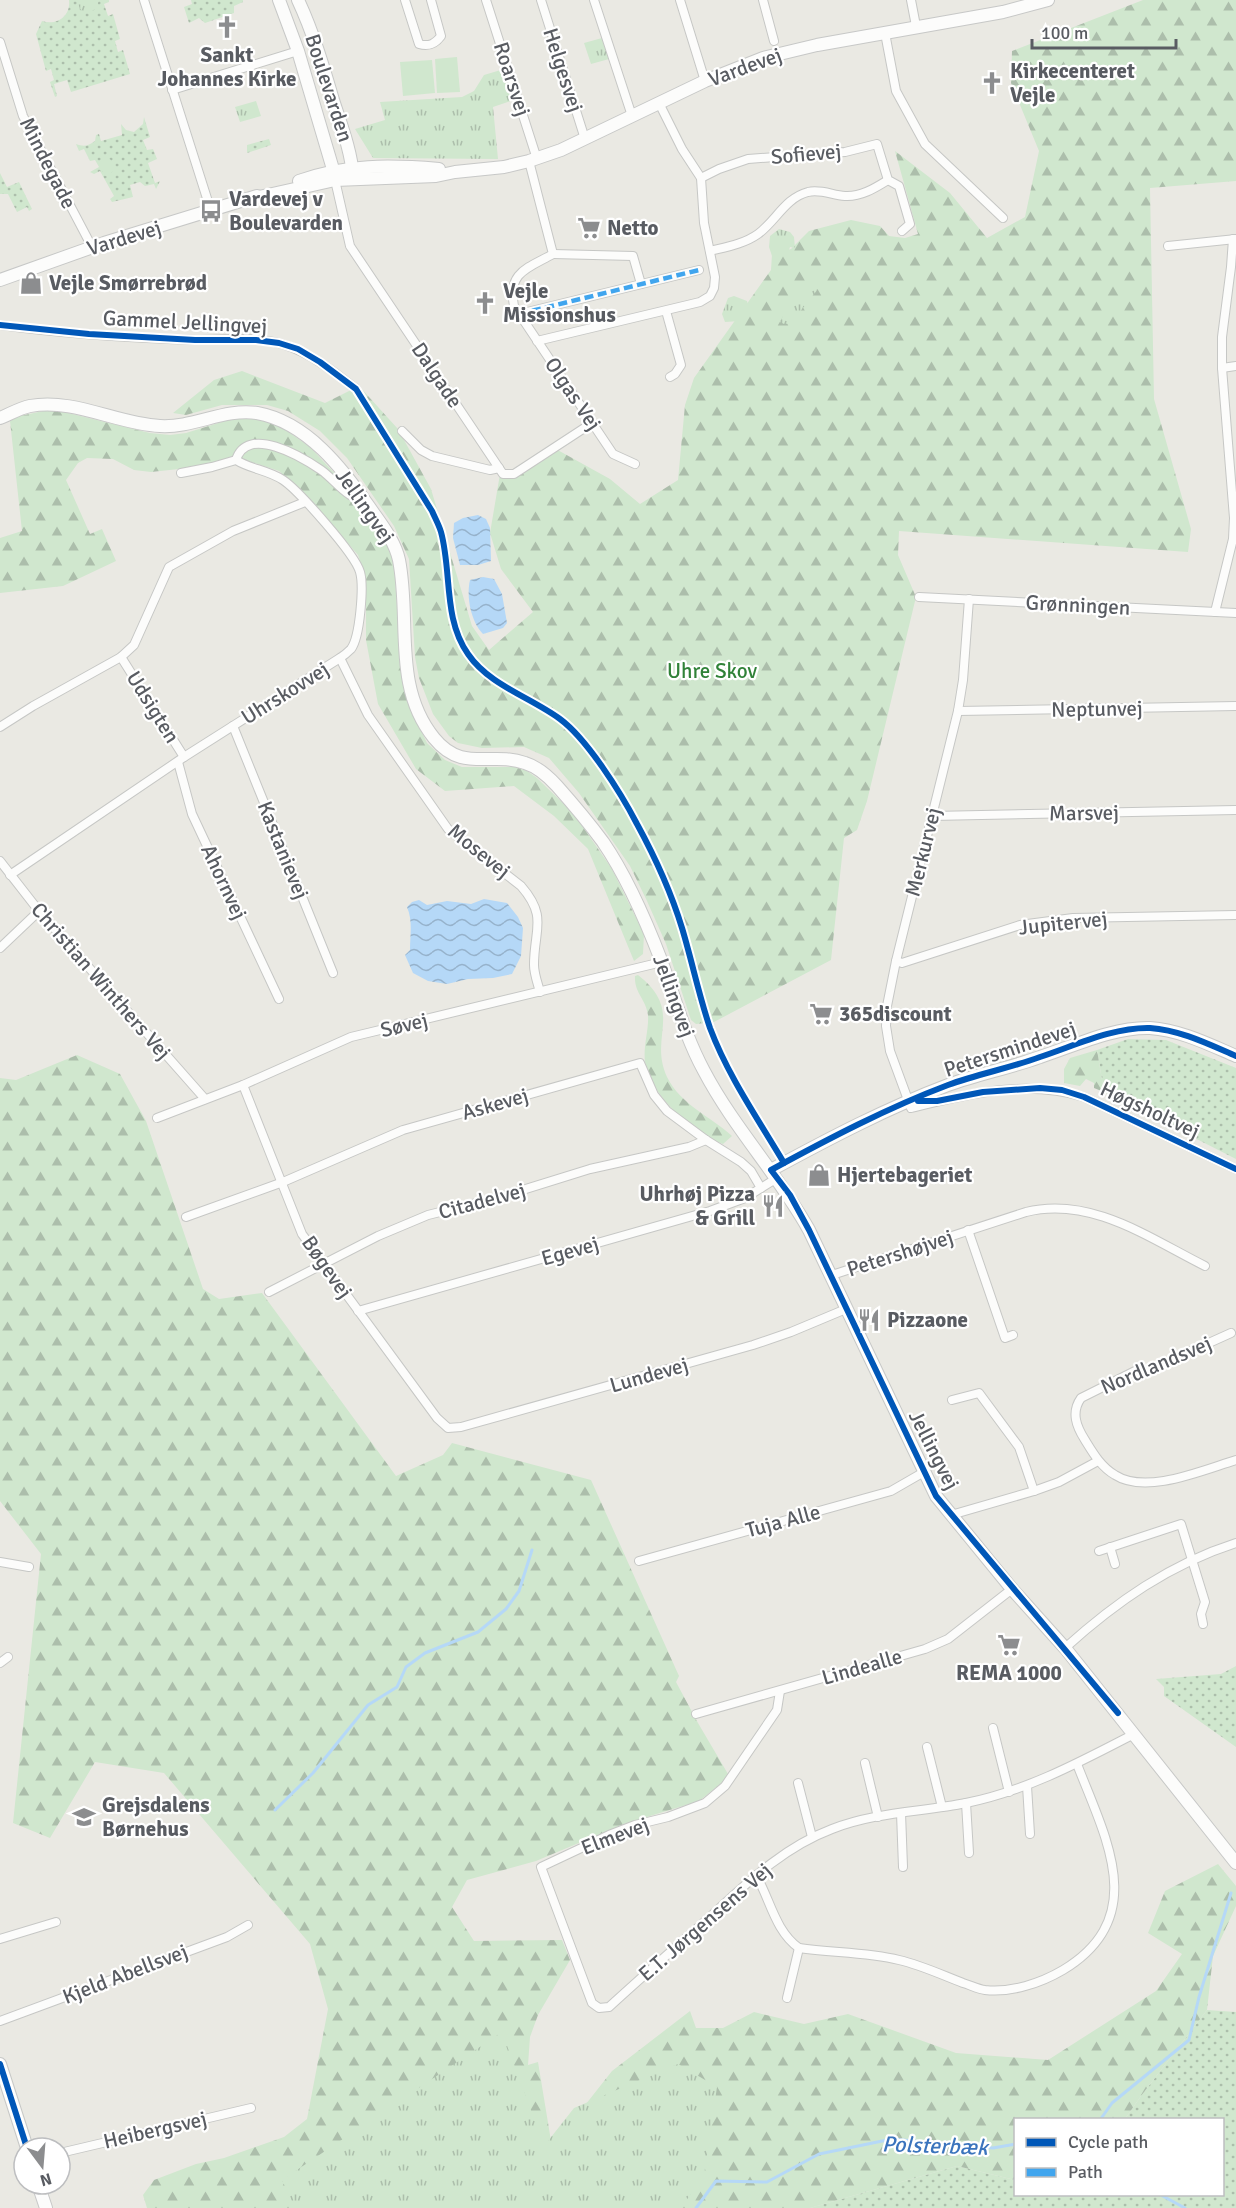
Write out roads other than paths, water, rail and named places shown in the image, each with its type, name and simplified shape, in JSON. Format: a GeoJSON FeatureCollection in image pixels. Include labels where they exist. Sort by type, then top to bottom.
{"type":"FeatureCollection","features":[{"type":"Feature","properties":{"kind":"main road","name":"Boulevarden"},"geometry":{"type":"LineString","coordinates":[[279,0],[298,51],[335,175]]}},
{"type":"Feature","properties":{"kind":"main road","name":"Boulevarden"},"geometry":{"type":"LineString","coordinates":[[298,0],[327,80],[351,156],[353,173]]}},
{"type":"Feature","properties":{"kind":"main road","name":"Vardevej"},"geometry":{"type":"LineString","coordinates":[[0,280],[92,247],[250,199],[373,166],[455,172],[504,167],[533,160],[585,139],[705,81],[777,53],[1003,12],[1048,0]]}},
{"type":"Feature","properties":{"kind":"main road","name":"Jellingvej"},"geometry":{"type":"LineString","coordinates":[[0,418],[20,409],[47,405],[67,406],[160,426],[193,424],[228,413],[262,414],[284,422],[313,441],[333,460],[366,501],[389,537],[398,559],[406,670],[416,706],[432,736],[454,755],[474,761],[522,761],[547,775],[603,843],[622,874],[662,962],[684,1027],[703,1070],[740,1131],[774,1174],[798,1210],[832,1275],[846,1309],[936,1496],[1012,1589],[1065,1648],[1236,1863]]}},
{"type":"Feature","properties":{"kind":"main road","name":"Petersmindevej"},"geometry":{"type":"LineString","coordinates":[[774,1174],[909,1102],[949,1085],[1015,1066],[1110,1034],[1130,1029],[1164,1029],[1186,1035],[1236,1056]]}},
{"type":"Feature","properties":{"kind":"main road"},"geometry":{"type":"LineString","coordinates":[[0,2066],[23,2136]]}},
{"type":"Feature","properties":{"kind":"street"},"geometry":{"type":"LineString","coordinates":[[144,0],[211,211]]}},
{"type":"Feature","properties":{"kind":"street"},"geometry":{"type":"LineString","coordinates":[[405,0],[419,44],[426,46],[436,42],[441,36],[431,0]]}},
{"type":"Feature","properties":{"kind":"street","name":"Roarsvej"},"geometry":{"type":"LineString","coordinates":[[486,0],[533,160]]}},
{"type":"Feature","properties":{"kind":"street","name":"Helgesvej"},"geometry":{"type":"LineString","coordinates":[[541,0],[585,139]]}},
{"type":"Feature","properties":{"kind":"street"},"geometry":{"type":"LineString","coordinates":[[594,0],[632,116]]}},
{"type":"Feature","properties":{"kind":"street"},"geometry":{"type":"LineString","coordinates":[[680,0],[705,81]]}},
{"type":"Feature","properties":{"kind":"street"},"geometry":{"type":"LineString","coordinates":[[763,0],[774,41]]}},
{"type":"Feature","properties":{"kind":"street"},"geometry":{"type":"LineString","coordinates":[[910,0],[916,27]]}},
{"type":"Feature","properties":{"kind":"street"},"geometry":{"type":"LineString","coordinates":[[885,33],[896,91],[925,144],[1003,218]]}},
{"type":"Feature","properties":{"kind":"street","name":"Mindegade"},"geometry":{"type":"LineString","coordinates":[[0,42],[23,116],[92,247]]}},
{"type":"Feature","properties":{"kind":"street"},"geometry":{"type":"LineString","coordinates":[[172,90],[298,51]]}},
{"type":"Feature","properties":{"kind":"street"},"geometry":{"type":"LineString","coordinates":[[537,341],[666,311],[700,302],[710,296],[714,288],[715,277],[704,223],[700,178],[682,149],[659,103]]}},
{"type":"Feature","properties":{"kind":"street","name":"Sofievej"},"geometry":{"type":"LineString","coordinates":[[700,178],[748,159],[845,152],[877,144],[888,180],[899,186],[910,224],[902,231]]}},
{"type":"Feature","properties":{"kind":"street"},"geometry":{"type":"LineString","coordinates":[[533,160],[553,254],[633,256],[641,284]]}},
{"type":"Feature","properties":{"kind":"street","name":"Dalgade"},"geometry":{"type":"LineString","coordinates":[[335,175],[350,246],[499,468]]}},
{"type":"Feature","properties":{"kind":"street","name":"Sofievej"},"geometry":{"type":"LineString","coordinates":[[710,251],[747,240],[764,228],[788,202],[808,192],[857,195],[870,191],[888,180]]}},
{"type":"Feature","properties":{"kind":"street"},"geometry":{"type":"LineString","coordinates":[[1168,246],[1234,239],[1222,337],[1221,368],[1234,492],[1233,539],[1215,612]]}},
{"type":"Feature","properties":{"kind":"street","name":"Olgas Vej"},"geometry":{"type":"LineString","coordinates":[[553,254],[523,271],[515,279],[511,294],[514,306],[613,454],[635,464]]}},
{"type":"Feature","properties":{"kind":"street"},"geometry":{"type":"LineString","coordinates":[[519,314],[699,270]]}},
{"type":"Feature","properties":{"kind":"street"},"geometry":{"type":"LineString","coordinates":[[666,311],[681,365],[670,377]]}},
{"type":"Feature","properties":{"kind":"street","name":"Gammel Jellingvej"},"geometry":{"type":"LineString","coordinates":[[0,325],[89,334],[195,340],[256,340],[279,343],[298,349],[356,388]]}},
{"type":"Feature","properties":{"kind":"street"},"geometry":{"type":"LineString","coordinates":[[1221,368],[1236,366]]}},
{"type":"Feature","properties":{"kind":"street"},"geometry":{"type":"LineString","coordinates":[[402,431],[421,450],[432,456],[490,470],[499,468],[503,474],[514,474],[592,423]]}},
{"type":"Feature","properties":{"kind":"street"},"geometry":{"type":"LineString","coordinates":[[181,473],[236,460],[242,448],[248,445],[257,443],[273,445],[321,470],[350,495],[366,501]]}},
{"type":"Feature","properties":{"kind":"street","name":"Uhrskovvej"},"geometry":{"type":"LineString","coordinates":[[10,875],[181,759],[351,649],[355,639],[361,599],[360,573],[355,561],[345,546],[283,480],[236,460]]}},
{"type":"Feature","properties":{"kind":"street"},"geometry":{"type":"LineString","coordinates":[[0,727],[122,657],[134,645],[169,567],[233,531],[304,502]]}},
{"type":"Feature","properties":{"kind":"street","name":"Grønningen"},"geometry":{"type":"LineString","coordinates":[[919,597],[1236,613]]}},
{"type":"Feature","properties":{"kind":"street","name":"Merkurvej"},"geometry":{"type":"LineString","coordinates":[[909,1102],[890,1050],[886,1026],[887,1006],[958,711],[963,680],[969,599]]}},
{"type":"Feature","properties":{"kind":"street","name":"Udsigten"},"geometry":{"type":"LineString","coordinates":[[122,657],[181,759]]}},
{"type":"Feature","properties":{"kind":"street","name":"Mosevej"},"geometry":{"type":"LineString","coordinates":[[340,658],[368,714],[448,830],[521,885],[536,906],[538,918],[533,967],[540,992]]}},
{"type":"Feature","properties":{"kind":"street","name":"Neptunvej"},"geometry":{"type":"LineString","coordinates":[[958,711],[1236,706]]}},
{"type":"Feature","properties":{"kind":"street","name":"Kastanievej"},"geometry":{"type":"LineString","coordinates":[[233,726],[333,974]]}},
{"type":"Feature","properties":{"kind":"street","name":"Ahornvej"},"geometry":{"type":"LineString","coordinates":[[181,759],[192,814],[279,999]]}},
{"type":"Feature","properties":{"kind":"street","name":"Marsvej"},"geometry":{"type":"LineString","coordinates":[[932,816],[1236,810]]}},
{"type":"Feature","properties":{"kind":"street","name":"Christian Winthers Vej"},"geometry":{"type":"LineString","coordinates":[[0,861],[39,911],[205,1099]]}},
{"type":"Feature","properties":{"kind":"street"},"geometry":{"type":"LineString","coordinates":[[0,948],[39,911]]}},
{"type":"Feature","properties":{"kind":"street","name":"Jupitervej"},"geometry":{"type":"LineString","coordinates":[[896,962],[902,963],[1020,925],[1048,921],[1073,918],[1236,915]]}},
{"type":"Feature","properties":{"kind":"street","name":"Søvej"},"geometry":{"type":"LineString","coordinates":[[157,1118],[243,1085],[351,1037],[662,962]]}},
{"type":"Feature","properties":{"kind":"street","name":"Askevej"},"geometry":{"type":"LineString","coordinates":[[186,1217],[283,1182],[403,1130],[640,1063],[654,1095],[667,1111],[741,1162],[751,1171],[761,1188]]}},
{"type":"Feature","properties":{"kind":"street","name":"Bøgevej"},"geometry":{"type":"LineString","coordinates":[[243,1085],[302,1234],[436,1418],[448,1428]]}},
{"type":"Feature","properties":{"kind":"street","name":"Høgsholtvej"},"geometry":{"type":"LineString","coordinates":[[909,1102],[911,1108],[983,1092],[1040,1088],[1062,1090],[1084,1097],[1236,1169]]}},
{"type":"Feature","properties":{"kind":"street","name":"Citadelvej"},"geometry":{"type":"LineString","coordinates":[[269,1292],[378,1236],[428,1215],[500,1197],[590,1169],[689,1147],[706,1140]]}},
{"type":"Feature","properties":{"kind":"street","name":"Egevej"},"geometry":{"type":"LineString","coordinates":[[358,1311],[710,1211],[745,1198],[761,1188],[774,1174]]}},
{"type":"Feature","properties":{"kind":"street","name":"Petershøjvej"},"geometry":{"type":"LineString","coordinates":[[832,1275],[1041,1208],[1066,1208],[1104,1216],[1205,1266]]}},
{"type":"Feature","properties":{"kind":"street","name":"Petershøjvej"},"geometry":{"type":"LineString","coordinates":[[968,1230],[1005,1338],[1013,1335]]}},
{"type":"Feature","properties":{"kind":"street","name":"Lundevej"},"geometry":{"type":"LineString","coordinates":[[448,1428],[461,1427],[753,1345],[846,1309]]}},
{"type":"Feature","properties":{"kind":"street","name":"Nordlandsvej"},"geometry":{"type":"LineString","coordinates":[[1231,1333],[1149,1370],[1137,1370],[1081,1398],[1076,1405],[1075,1415],[1078,1430],[1098,1461],[1115,1476],[1132,1482],[1146,1484],[1164,1481],[1236,1460]]}},
{"type":"Feature","properties":{"kind":"street"},"geometry":{"type":"LineString","coordinates":[[952,1400],[979,1393],[1019,1447],[1034,1491]]}},
{"type":"Feature","properties":{"kind":"street"},"geometry":{"type":"LineString","coordinates":[[951,1515],[1059,1482],[1098,1461]]}},
{"type":"Feature","properties":{"kind":"street","name":"Tuja Alle"},"geometry":{"type":"LineString","coordinates":[[639,1561],[891,1491],[924,1472]]}},
{"type":"Feature","properties":{"kind":"street"},"geometry":{"type":"LineString","coordinates":[[1099,1551],[1180,1524],[1204,1602],[1203,1624]]}},
{"type":"Feature","properties":{"kind":"street"},"geometry":{"type":"LineString","coordinates":[[1065,1648],[1122,1600],[1163,1574],[1192,1559],[1236,1543]]}},
{"type":"Feature","properties":{"kind":"street"},"geometry":{"type":"LineString","coordinates":[[1110,1547],[1115,1564]]}},
{"type":"Feature","properties":{"kind":"street"},"geometry":{"type":"LineString","coordinates":[[0,1562],[29,1568]]}},
{"type":"Feature","properties":{"kind":"street","name":"Lindealle"},"geometry":{"type":"LineString","coordinates":[[696,1714],[925,1649],[948,1639],[1012,1589]]}},
{"type":"Feature","properties":{"kind":"street"},"geometry":{"type":"LineString","coordinates":[[0,1663],[8,1657]]}},
{"type":"Feature","properties":{"kind":"street","name":"Elmevej"},"geometry":{"type":"LineString","coordinates":[[599,2008],[592,2003],[541,1867],[609,1834],[668,1817],[705,1803],[725,1786],[777,1710],[780,1690]]}},
{"type":"Feature","properties":{"kind":"street"},"geometry":{"type":"LineString","coordinates":[[993,1728],[1009,1792]]}},
{"type":"Feature","properties":{"kind":"street","name":"E.T. Jørgensens Vej"},"geometry":{"type":"LineString","coordinates":[[599,2008],[609,2007],[784,1852],[812,1837],[840,1826],[878,1817],[966,1803],[1009,1792],[1077,1764],[1134,1734]]}},
{"type":"Feature","properties":{"kind":"street"},"geometry":{"type":"LineString","coordinates":[[927,1747],[942,1807]]}},
{"type":"Feature","properties":{"kind":"street"},"geometry":{"type":"LineString","coordinates":[[865,1763],[878,1817]]}},
{"type":"Feature","properties":{"kind":"street"},"geometry":{"type":"LineString","coordinates":[[756,1875],[782,1931],[788,1940],[799,1948],[900,1960],[983,1990],[1006,1990],[1030,1985],[1076,1962],[1095,1944],[1108,1923],[1115,1899],[1112,1858],[1077,1764]]}},
{"type":"Feature","properties":{"kind":"street"},"geometry":{"type":"LineString","coordinates":[[798,1783],[812,1837]]}},
{"type":"Feature","properties":{"kind":"street"},"geometry":{"type":"LineString","coordinates":[[1026,1786],[1030,1833]]}},
{"type":"Feature","properties":{"kind":"street"},"geometry":{"type":"LineString","coordinates":[[966,1803],[969,1853]]}},
{"type":"Feature","properties":{"kind":"street"},"geometry":{"type":"LineString","coordinates":[[901,1813],[903,1867]]}},
{"type":"Feature","properties":{"kind":"street"},"geometry":{"type":"LineString","coordinates":[[0,1939],[56,1922]]}},
{"type":"Feature","properties":{"kind":"street","name":"Kjeld Abellsvej"},"geometry":{"type":"LineString","coordinates":[[0,2021],[227,1937],[248,1925]]}},
{"type":"Feature","properties":{"kind":"street"},"geometry":{"type":"LineString","coordinates":[[787,1998],[799,1948]]}},
{"type":"Feature","properties":{"kind":"street","name":"Heibergsvej"},"geometry":{"type":"LineString","coordinates":[[72,2150],[251,2108]]}},
{"type":"Feature","properties":{"kind":"water"},"geometry":{"type":"Polygon","coordinates":[[[478,515],[486,519],[490,528],[491,561],[478,565],[460,565],[453,538],[454,523],[463,518],[478,515]]]}},
{"type":"Feature","properties":{"kind":"water"},"geometry":{"type":"Polygon","coordinates":[[[483,577],[494,579],[502,594],[507,623],[503,628],[483,634],[475,623],[470,609],[469,594],[470,580],[483,577]]]}},
{"type":"Feature","properties":{"kind":"water"},"geometry":{"type":"Polygon","coordinates":[[[484,899],[507,903],[523,928],[521,956],[512,974],[447,984],[428,981],[413,973],[405,955],[410,950],[411,923],[407,907],[419,900],[427,905],[447,901],[471,904],[484,899]]]}},
{"type":"Feature","properties":{"kind":"waterway"},"geometry":{"type":"LineString","coordinates":[[275,1810],[313,1773],[368,1705],[397,1687],[406,1667],[425,1653],[478,1632],[506,1609],[519,1591],[532,1550]]}},
{"type":"Feature","properties":{"kind":"waterway","name":"Polsterbæk"},"geometry":{"type":"LineString","coordinates":[[1101,2118],[1112,2103],[1189,2040],[1199,1997],[1231,1893]]}},
{"type":"Feature","properties":{"kind":"waterway","name":"Polsterbæk"},"geometry":{"type":"LineString","coordinates":[[696,2208],[716,2181],[767,2182],[819,2154],[892,2139],[993,2148],[1014,2144]]}},
{"type":"Feature","properties":{"kind":"waterway"},"geometry":{"type":"LineString","coordinates":[[1163,2196],[1185,2208]]}},
{"type":"Feature","properties":{"kind":"place","name":"Sankt Johannes Kirke"},"geometry":{"type":"Point","coordinates":[227,27]}},
{"type":"Feature","properties":{"kind":"place","name":"Kirkecenteret Vejle"},"geometry":{"type":"Point","coordinates":[992,83]}},
{"type":"Feature","properties":{"kind":"place","name":"Vardevej v Boulevarden"},"geometry":{"type":"Point","coordinates":[211,211]}},
{"type":"Feature","properties":{"kind":"place","name":"Netto"},"geometry":{"type":"Point","coordinates":[589,228]}},
{"type":"Feature","properties":{"kind":"place","name":"Vejle Smørrebrød"},"geometry":{"type":"Point","coordinates":[31,283]}},
{"type":"Feature","properties":{"kind":"place","name":"Vejle Missionshus"},"geometry":{"type":"Point","coordinates":[485,303]}},
{"type":"Feature","properties":{"kind":"place","name":"365discount"},"geometry":{"type":"Point","coordinates":[821,1014]}},
{"type":"Feature","properties":{"kind":"place","name":"Hjertebageriet"},"geometry":{"type":"Point","coordinates":[819,1175]}},
{"type":"Feature","properties":{"kind":"place","name":"Uhrhøj Pizza & Grill"},"geometry":{"type":"Point","coordinates":[773,1206]}},
{"type":"Feature","properties":{"kind":"place","name":"Pizzaone"},"geometry":{"type":"Point","coordinates":[869,1320]}},
{"type":"Feature","properties":{"kind":"place","name":"REMA 1000"},"geometry":{"type":"Point","coordinates":[1009,1645]}},
{"type":"Feature","properties":{"kind":"place","name":"Grejsdalens Børnehus"},"geometry":{"type":"Point","coordinates":[84,1817]}},
{"type":"Feature","properties":{"kind":"park label","name":"Uhre Skov"},"geometry":{"type":"Point","coordinates":[712,671]}}]}
